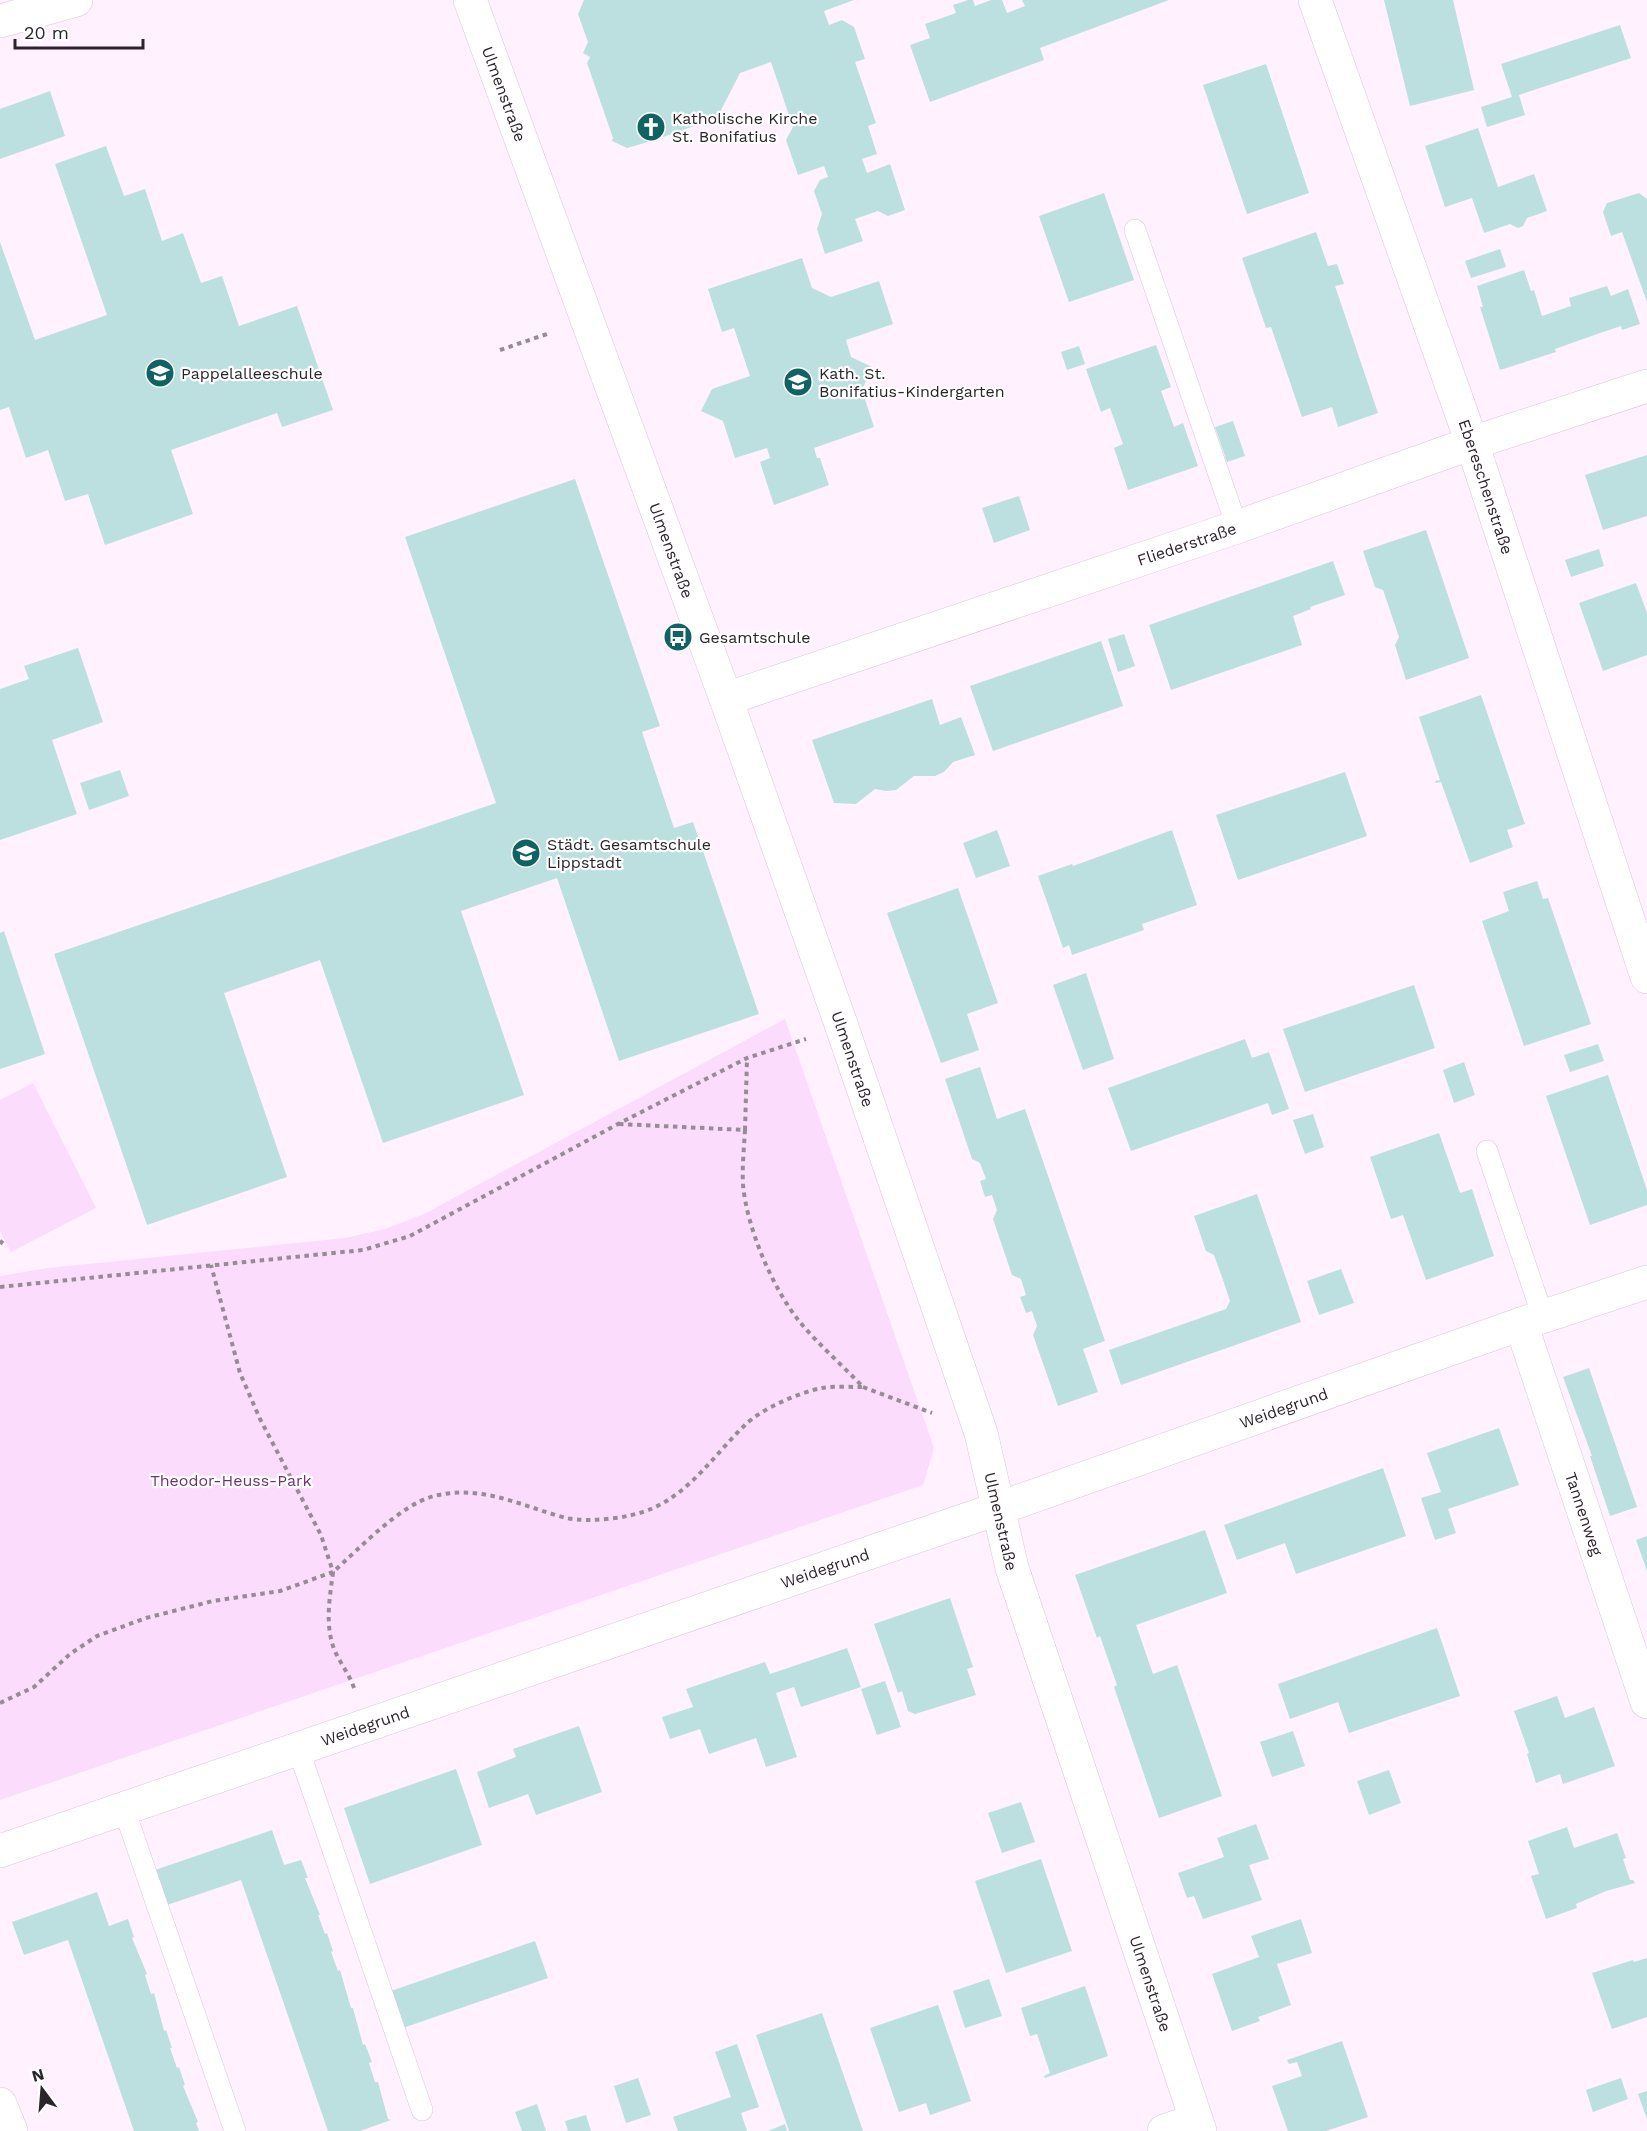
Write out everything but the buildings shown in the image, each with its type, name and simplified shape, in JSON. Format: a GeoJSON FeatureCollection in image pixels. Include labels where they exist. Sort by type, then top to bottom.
{"type":"FeatureCollection","features":[{"type":"Feature","properties":{"kind":"street"},"geometry":{"type":"LineString","coordinates":[[0,21],[76,0]]}},
{"type":"Feature","properties":{"kind":"street","name":"Ulmenstraße"},"geometry":{"type":"LineString","coordinates":[[470,0],[726,699],[842,1027],[981,1433],[1012,1568],[1198,2126]]}},
{"type":"Feature","properties":{"kind":"street","name":"Ebereschenstraße"},"geometry":{"type":"LineString","coordinates":[[1315,0],[1472,443],[1647,977]]}},
{"type":"Feature","properties":{"kind":"street","name":"Fliederstraße"},"geometry":{"type":"LineString","coordinates":[[726,699],[1237,527],[1472,443],[1647,386]]}},
{"type":"Feature","properties":{"kind":"street","name":"Weidegrund"},"geometry":{"type":"LineString","coordinates":[[0,1851],[997,1509],[1647,1281]]}},
{"type":"Feature","properties":{"kind":"street","name":"Tannenweg"},"geometry":{"type":"LineString","coordinates":[[1532,1320],[1647,1702]]}},
{"type":"Feature","properties":{"kind":"street"},"geometry":{"type":"LineString","coordinates":[[0,2104],[11,2131]]}},
{"type":"Feature","properties":{"kind":"street"},"geometry":{"type":"LineString","coordinates":[[1164,2131],[1198,2126]]}},
{"type":"Feature","properties":{"kind":"lane"},"geometry":{"type":"LineString","coordinates":[[1135,230],[1237,527]]}},
{"type":"Feature","properties":{"kind":"lane"},"geometry":{"type":"LineString","coordinates":[[1487,1151],[1532,1320]]}},
{"type":"Feature","properties":{"kind":"lane"},"geometry":{"type":"LineString","coordinates":[[298,1749],[422,2110]]}},
{"type":"Feature","properties":{"kind":"lane"},"geometry":{"type":"LineString","coordinates":[[124,1809],[235,2131]]}},
{"type":"Feature","properties":{"kind":"path"},"geometry":{"type":"LineString","coordinates":[[500,350],[587,322]]}},
{"type":"Feature","properties":{"kind":"path"},"geometry":{"type":"LineString","coordinates":[[0,1287],[363,1250],[410,1236],[618,1124],[747,1058],[842,1027]]}},
{"type":"Feature","properties":{"kind":"path"},"geometry":{"type":"LineString","coordinates":[[747,1058],[743,1184],[748,1220],[778,1288],[798,1320],[863,1387]]}},
{"type":"Feature","properties":{"kind":"path"},"geometry":{"type":"LineString","coordinates":[[618,1124],[745,1130]]}},
{"type":"Feature","properties":{"kind":"path"},"geometry":{"type":"LineString","coordinates":[[0,1244],[4,1239]]}},
{"type":"Feature","properties":{"kind":"path"},"geometry":{"type":"LineString","coordinates":[[211,1265],[240,1373],[260,1419],[321,1535],[333,1572],[327,1620],[334,1647],[350,1676],[368,1725]]}},
{"type":"Feature","properties":{"kind":"path"},"geometry":{"type":"LineString","coordinates":[[0,1703],[34,1687],[70,1654],[97,1636],[146,1618],[213,1601],[280,1591],[333,1572],[401,1512],[433,1496],[472,1491],[568,1518],[592,1520],[651,1509],[683,1491],[747,1423],[777,1403],[822,1388],[863,1387],[981,1433]]}},
{"type":"Feature","properties":{"kind":"green space","name":"Theodor-Heuss-Park"},"geometry":{"type":"Polygon","coordinates":[[[785,1019],[934,1448],[923,1485],[0,1800],[0,1276],[48,1268],[345,1238],[385,1229],[424,1214],[785,1019]]]}},
{"type":"Feature","properties":{"kind":"green space"},"geometry":{"type":"Polygon","coordinates":[[[33,1083],[96,1208],[11,1252],[0,1231],[0,1100],[33,1083]]]}},
{"type":"Feature","properties":{"kind":"place","name":"Katholische Kirche St. Bonifatius"},"geometry":{"type":"Point","coordinates":[651,127]}},
{"type":"Feature","properties":{"kind":"place","name":"Pappelalleeschule"},"geometry":{"type":"Point","coordinates":[160,373]}},
{"type":"Feature","properties":{"kind":"place","name":"Kath. St. Bonifatius-Kindergarten"},"geometry":{"type":"Point","coordinates":[798,382]}},
{"type":"Feature","properties":{"kind":"place","name":"Gesamtschule"},"geometry":{"type":"Point","coordinates":[678,637]}},
{"type":"Feature","properties":{"kind":"place","name":"Städt. Gesamtschule Lippstadt"},"geometry":{"type":"Point","coordinates":[526,853]}}]}
